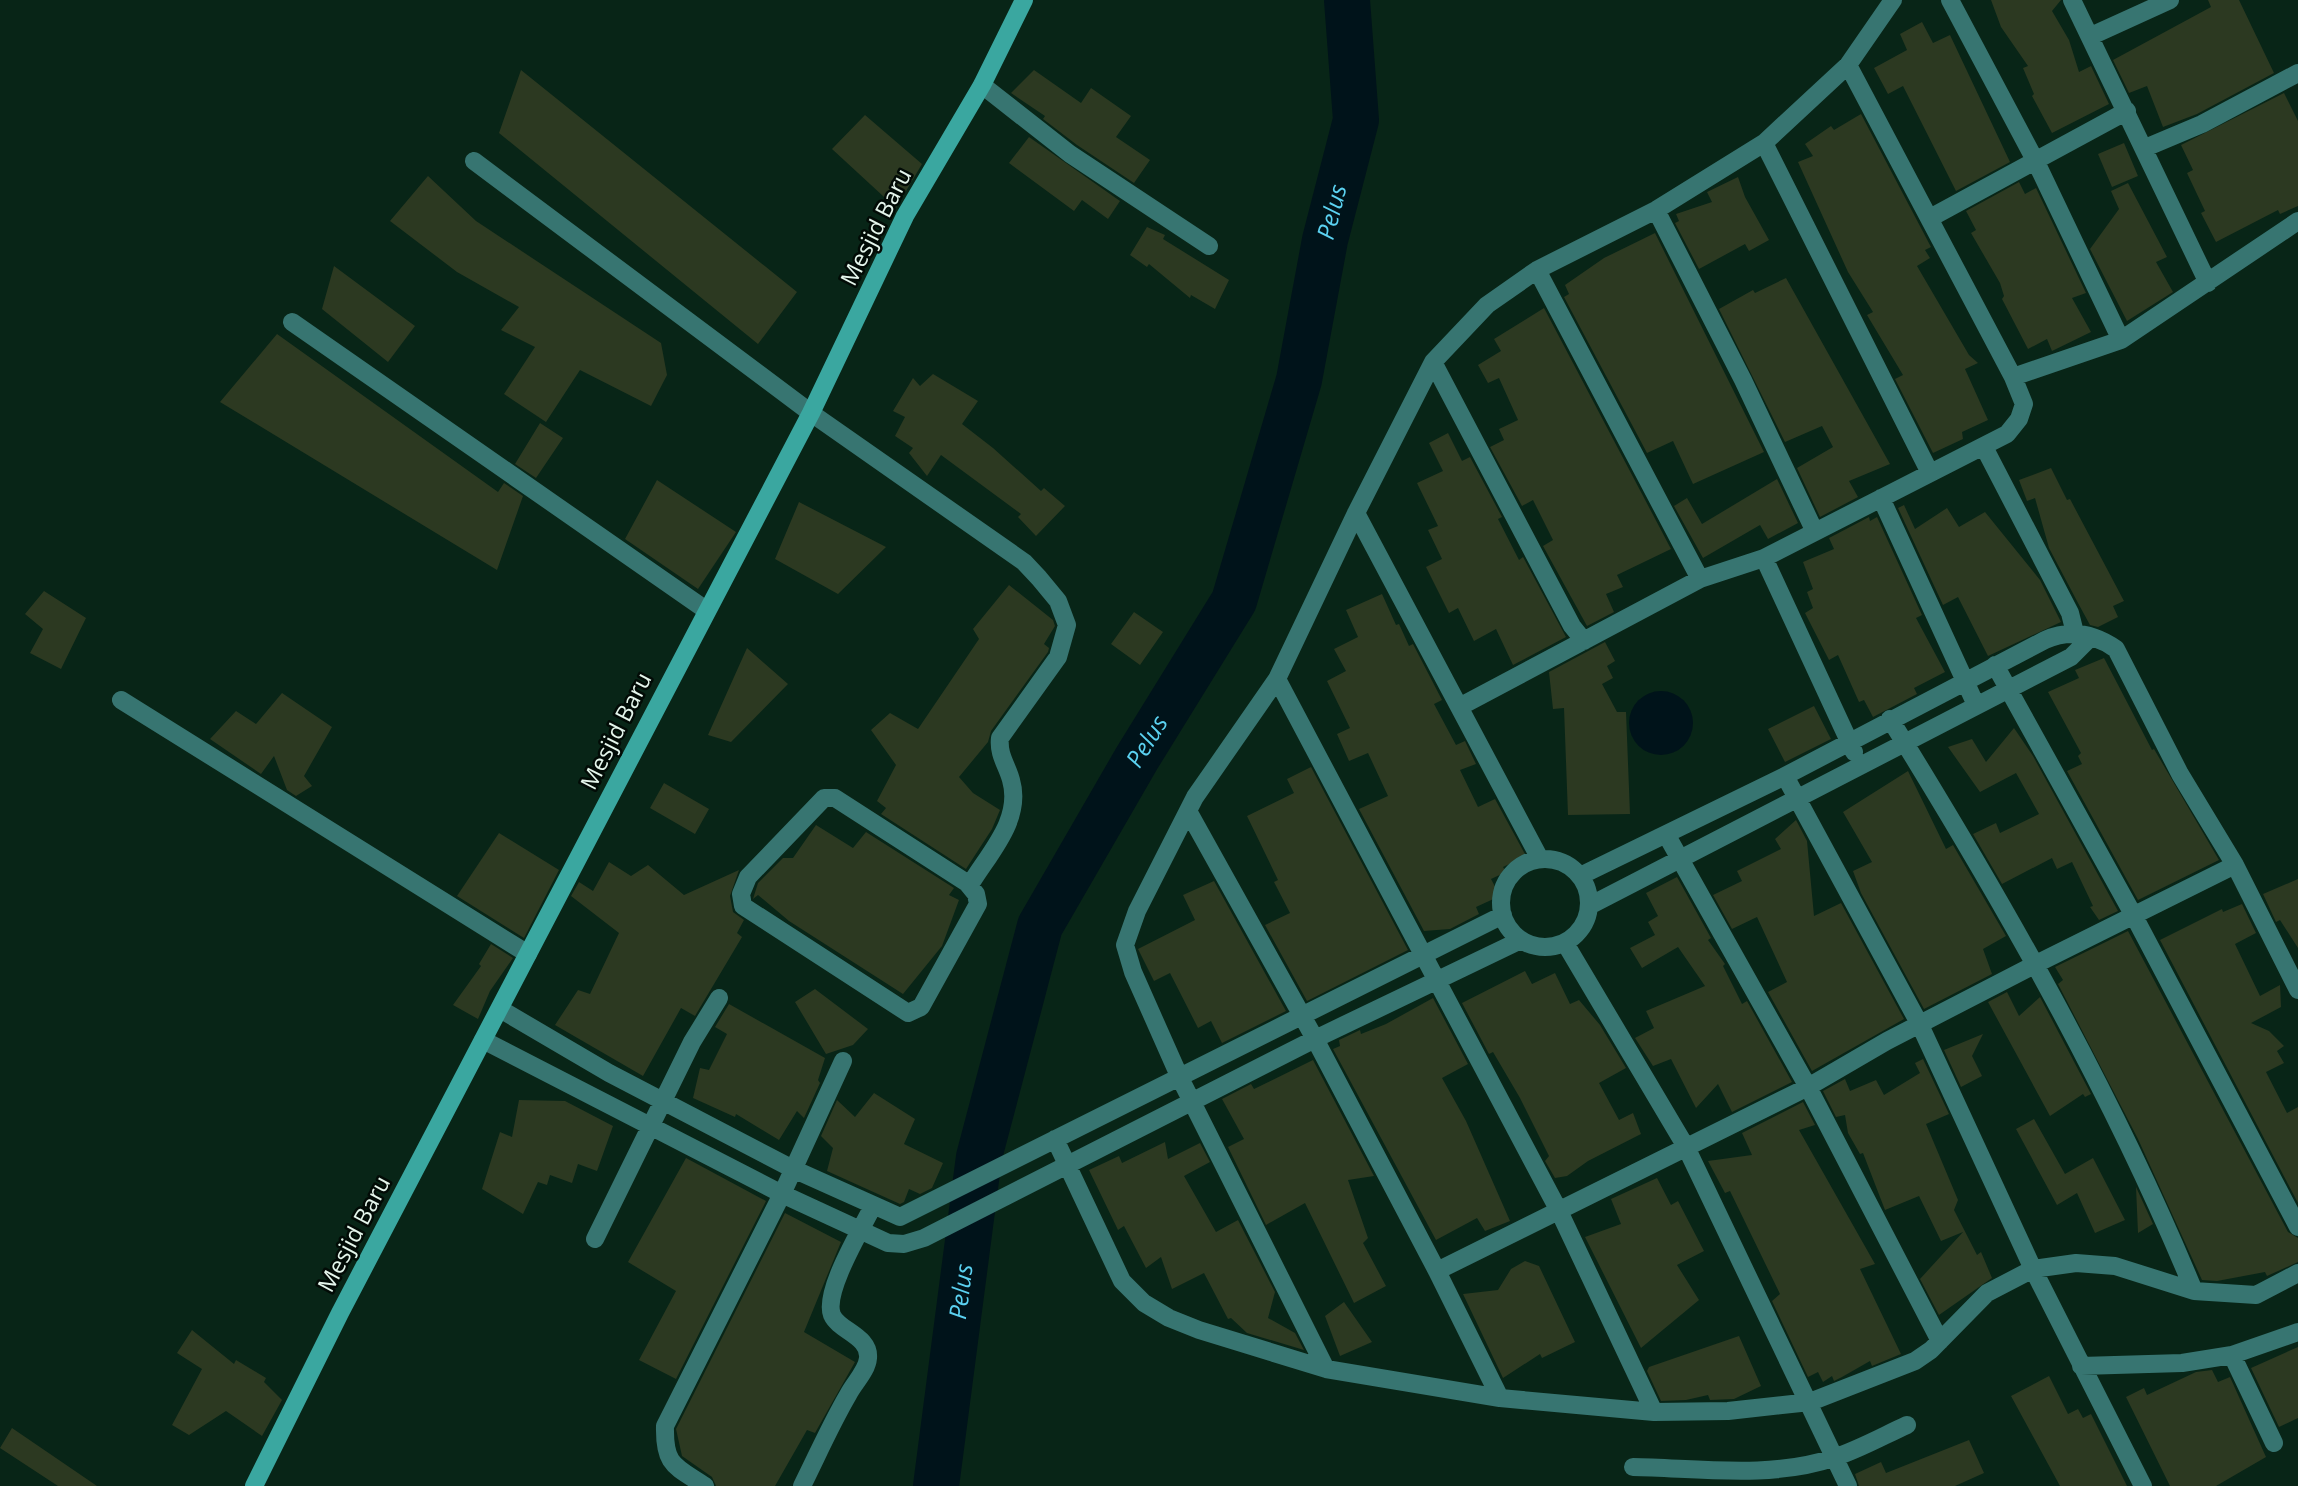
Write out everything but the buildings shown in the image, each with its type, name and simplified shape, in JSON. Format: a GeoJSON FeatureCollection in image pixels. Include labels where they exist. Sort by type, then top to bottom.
{"type":"FeatureCollection","features":[{"type":"Feature","properties":{"kind":"street","name":"Mesjid Baru"},"geometry":{"type":"LineString","coordinates":[[254,1486],[706,610],[811,413],[905,216],[982,85],[1024,0]]}},
{"type":"Feature","properties":{"kind":"street"},"geometry":{"type":"LineString","coordinates":[[1326,1369],[1194,1101],[1180,1078],[1133,972],[1125,944],[1157,867],[1188,811],[1277,679],[1356,513],[1433,362],[1487,305],[1537,270],[1656,210],[1763,143],[1848,65],[1893,0]]}},
{"type":"Feature","properties":{"kind":"street"},"geometry":{"type":"LineString","coordinates":[[1950,0],[2036,162],[2121,340]]}},
{"type":"Feature","properties":{"kind":"street"},"geometry":{"type":"LineString","coordinates":[[2072,0],[2208,283]]}},
{"type":"Feature","properties":{"kind":"street"},"geometry":{"type":"LineString","coordinates":[[2091,36],[2170,0]]}},
{"type":"Feature","properties":{"kind":"street"},"geometry":{"type":"LineString","coordinates":[[1461,706],[1700,579],[1764,558],[1814,530],[1881,499],[1929,471],[1984,447],[2007,434],[2019,419],[2024,404],[2013,377],[1848,65]]}},
{"type":"Feature","properties":{"kind":"street"},"geometry":{"type":"LineString","coordinates":[[2145,148],[2202,124],[2298,73]]}},
{"type":"Feature","properties":{"kind":"street"},"geometry":{"type":"LineString","coordinates":[[982,85],[1070,154],[1209,246]]}},
{"type":"Feature","properties":{"kind":"street"},"geometry":{"type":"LineString","coordinates":[[1930,218],[2127,111]]}},
{"type":"Feature","properties":{"kind":"street"},"geometry":{"type":"LineString","coordinates":[[1763,143],[1929,471]]}},
{"type":"Feature","properties":{"kind":"street"},"geometry":{"type":"LineString","coordinates":[[474,161],[811,413],[1024,562],[1058,601],[1067,625],[1058,657],[1000,738],[1000,754],[1015,796],[1011,818],[973,880],[967,883]]}},
{"type":"Feature","properties":{"kind":"street"},"geometry":{"type":"LineString","coordinates":[[1656,210],[1743,380],[1814,530]]}},
{"type":"Feature","properties":{"kind":"street"},"geometry":{"type":"LineString","coordinates":[[2013,377],[2121,340],[2298,221]]}},
{"type":"Feature","properties":{"kind":"street"},"geometry":{"type":"LineString","coordinates":[[1537,270],[1700,579]]}},
{"type":"Feature","properties":{"kind":"street"},"geometry":{"type":"LineString","coordinates":[[292,322],[706,610]]}},
{"type":"Feature","properties":{"kind":"street"},"geometry":{"type":"LineString","coordinates":[[1433,362],[1509,503],[1510,512],[1572,625],[1584,641]]}},
{"type":"Feature","properties":{"kind":"street"},"geometry":{"type":"LineString","coordinates":[[1984,447],[2083,635]]}},
{"type":"Feature","properties":{"kind":"street"},"geometry":{"type":"LineString","coordinates":[[1881,499],[1976,705]]}},
{"type":"Feature","properties":{"kind":"street"},"geometry":{"type":"LineString","coordinates":[[1356,513],[1540,859]]}},
{"type":"Feature","properties":{"kind":"street"},"geometry":{"type":"LineString","coordinates":[[1764,558],[1862,765]]}},
{"type":"Feature","properties":{"kind":"street"},"geometry":{"type":"LineString","coordinates":[[1580,877],[1784,776],[1994,665],[2061,633],[2083,635],[2116,649],[2180,774],[2235,865],[2298,990]]}},
{"type":"Feature","properties":{"kind":"street"},"geometry":{"type":"LineString","coordinates":[[1589,906],[1797,796],[1906,744],[2071,657],[2083,635]]}},
{"type":"Feature","properties":{"kind":"street"},"geometry":{"type":"LineString","coordinates":[[1994,665],[2134,916],[2298,1227]]}},
{"type":"Feature","properties":{"kind":"street"},"geometry":{"type":"LineString","coordinates":[[1277,679],[1559,1211],[1654,1412]]}},
{"type":"Feature","properties":{"kind":"street"},"geometry":{"type":"LineString","coordinates":[[121,700],[528,954]]}},
{"type":"Feature","properties":{"kind":"street"},"geometry":{"type":"LineString","coordinates":[[1890,719],[2036,964],[2162,1217],[2194,1291]]}},
{"type":"Feature","properties":{"kind":"street"},"geometry":{"type":"LineString","coordinates":[[1784,776],[1920,1025],[2065,1335],[2143,1486]]}},
{"type":"Feature","properties":{"kind":"street"},"geometry":{"type":"LineString","coordinates":[[824,798],[835,798],[967,883],[976,894],[978,904],[921,1007],[908,1013],[743,906],[741,894],[748,877],[824,798]]}},
{"type":"Feature","properties":{"kind":"street"},"geometry":{"type":"LineString","coordinates":[[1188,811],[1315,1039],[1437,1270],[1500,1398]]}},
{"type":"Feature","properties":{"kind":"street"},"geometry":{"type":"LineString","coordinates":[[1666,834],[1808,1087],[1940,1341]]}},
{"type":"Feature","properties":{"kind":"street"},"geometry":{"type":"LineString","coordinates":[[1540,859],[1562,862],[1580,877],[1587,890],[1589,906],[1577,933],[1565,943],[1543,947],[1521,940],[1509,929],[1501,900],[1508,879],[1525,863],[1540,859]]}},
{"type":"Feature","properties":{"kind":"street"},"geometry":{"type":"LineString","coordinates":[[1437,1270],[1808,1087],[2036,964],[2235,865]]}},
{"type":"Feature","properties":{"kind":"street"},"geometry":{"type":"LineString","coordinates":[[500,1009],[664,1101],[793,1169],[900,1217],[1503,915]]}},
{"type":"Feature","properties":{"kind":"street"},"geometry":{"type":"LineString","coordinates":[[483,1040],[782,1194],[888,1243],[904,1244],[924,1238],[1437,978],[1521,940]]}},
{"type":"Feature","properties":{"kind":"street"},"geometry":{"type":"LineString","coordinates":[[1565,943],[1686,1147],[1848,1486]]}},
{"type":"Feature","properties":{"kind":"street"},"geometry":{"type":"LineString","coordinates":[[595,1240],[692,1042],[719,998]]}},
{"type":"Feature","properties":{"kind":"street"},"geometry":{"type":"LineString","coordinates":[[705,1486],[670,1462],[664,1446],[665,1426],[782,1194],[843,1061]]}},
{"type":"Feature","properties":{"kind":"street"},"geometry":{"type":"LineString","coordinates":[[1048,1143],[1122,1281],[1144,1303],[1199,1330],[1326,1369],[1500,1398],[1654,1412],[1728,1411],[1810,1402],[1915,1361],[1940,1341],[1987,1293],[2076,1263],[2115,1266],[2194,1291],[2256,1296],[2298,1273]]}},
{"type":"Feature","properties":{"kind":"street"},"geometry":{"type":"LineString","coordinates":[[802,1486],[848,1394],[866,1366],[869,1354],[864,1345],[832,1317],[831,1308],[841,1266],[873,1206]]}},
{"type":"Feature","properties":{"kind":"street"},"geometry":{"type":"LineString","coordinates":[[2081,1366],[2182,1363],[2232,1356],[2298,1332]]}},
{"type":"Feature","properties":{"kind":"street"},"geometry":{"type":"LineString","coordinates":[[2232,1356],[2274,1443]]}},
{"type":"Feature","properties":{"kind":"street"},"geometry":{"type":"LineString","coordinates":[[1633,1467],[1797,1467],[1907,1425]]}},
{"type":"Feature","properties":{"kind":"shaded area"},"geometry":{"type":"Polygon","coordinates":[[[1661,691],[1673,693],[1684,700],[1691,711],[1691,735],[1684,746],[1673,753],[1661,755],[1649,753],[1638,746],[1631,735],[1629,723],[1631,711],[1638,700],[1649,693],[1661,691]]]}},
{"type":"Feature","properties":{"kind":"waterway","name":"Pelus"},"geometry":{"type":"LineString","coordinates":[[936,1486],[979,1157],[1040,926],[1137,758],[1234,601],[1299,380],[1325,240],[1356,120],[1347,0]]}}]}
